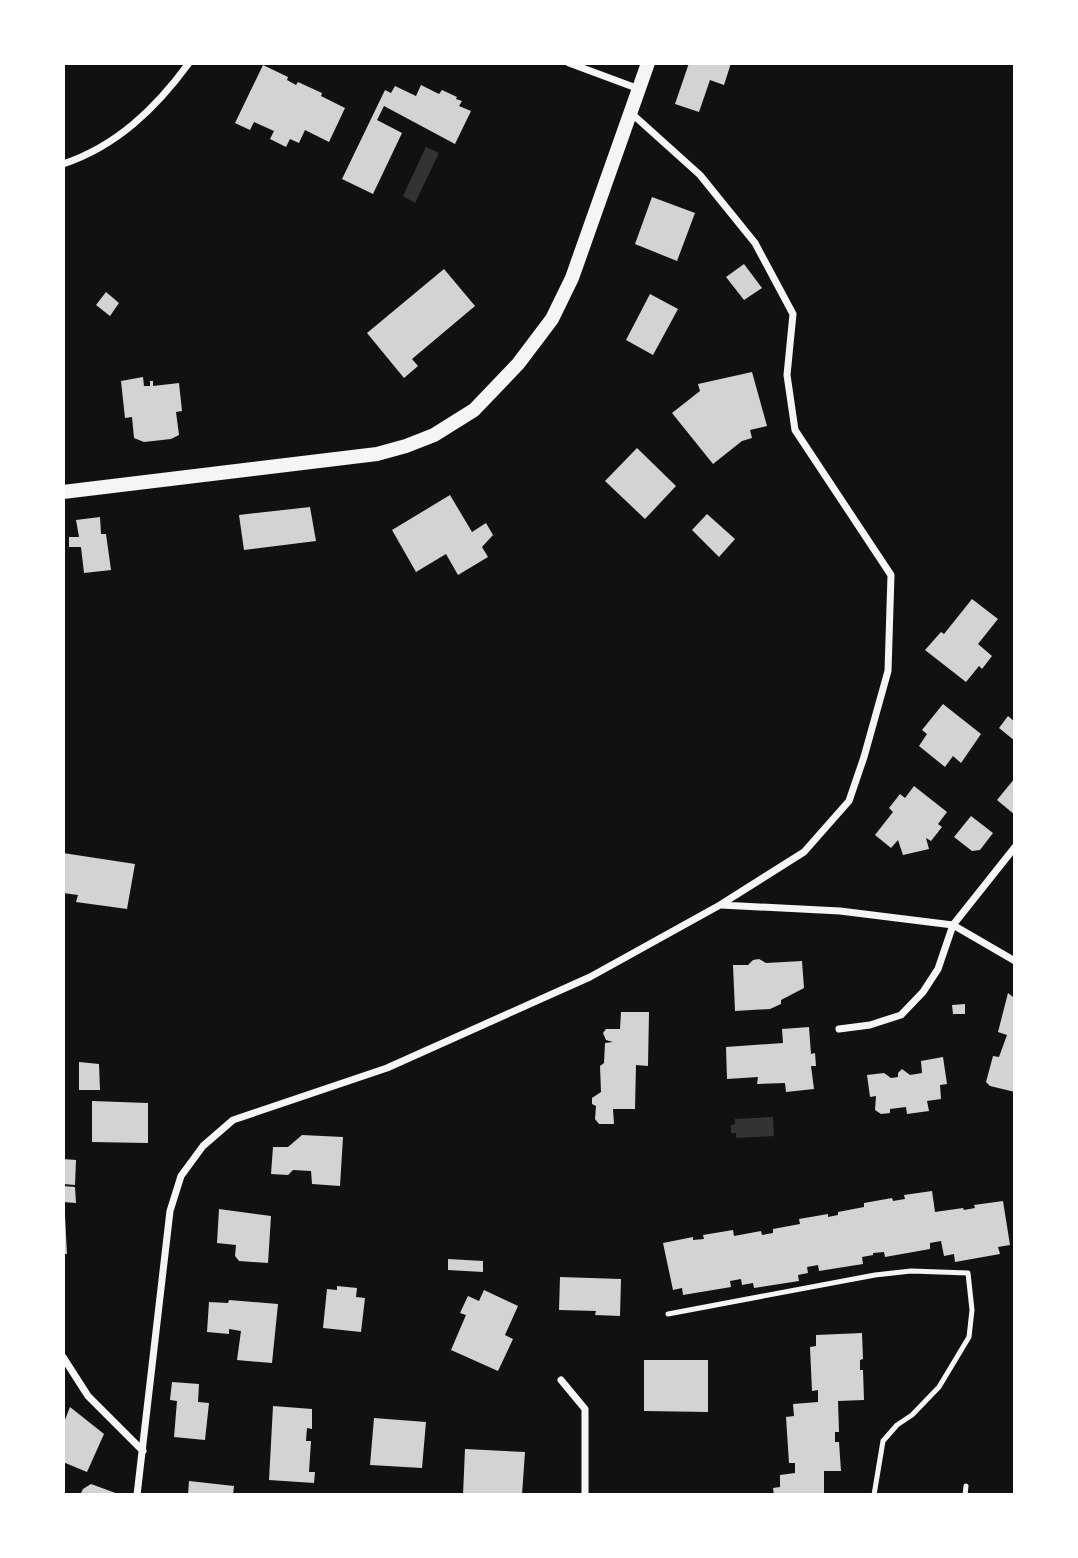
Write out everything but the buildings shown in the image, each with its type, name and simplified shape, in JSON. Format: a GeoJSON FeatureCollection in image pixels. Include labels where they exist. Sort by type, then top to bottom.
{"type":"FeatureCollection","features":[{"type":"Feature","properties":{"kind":"main road"},"geometry":{"type":"LineString","coordinates":[[63,492],[377,454],[434,435],[474,410],[497,388],[552,319],[572,278],[648,63]]}},
{"type":"Feature","properties":{"kind":"street"},"geometry":{"type":"LineString","coordinates":[[63,164],[111,141],[136,124],[168,91],[189,63]]}},
{"type":"Feature","properties":{"kind":"street"},"geometry":{"type":"LineString","coordinates":[[569,63],[639,89]]}},
{"type":"Feature","properties":{"kind":"street"},"geometry":{"type":"LineString","coordinates":[[137,1495],[170,1211],[181,1176],[203,1146],[233,1120],[387,1068],[590,977],[720,905],[804,852],[849,801],[888,671],[891,575],[795,430],[787,375],[793,314],[755,243],[700,175],[631,112]]}},
{"type":"Feature","properties":{"kind":"street"},"geometry":{"type":"LineString","coordinates":[[839,1029],[870,1025],[901,1015],[923,992],[938,969],[953,925],[1015,847]]}},
{"type":"Feature","properties":{"kind":"street"},"geometry":{"type":"LineString","coordinates":[[720,905],[840,911],[953,925],[1015,961]]}},
{"type":"Feature","properties":{"kind":"street"},"geometry":{"type":"LineString","coordinates":[[63,1357],[88,1396],[143,1451]]}},
{"type":"Feature","properties":{"kind":"street"},"geometry":{"type":"LineString","coordinates":[[561,1380],[585,1409],[584,1495]]}},
{"type":"Feature","properties":{"kind":"lane"},"geometry":{"type":"LineString","coordinates":[[668,1314],[911,1270],[968,1273],[972,1310],[969,1337],[939,1387],[883,1441],[874,1495]]}},
{"type":"Feature","properties":{"kind":"lane"},"geometry":{"type":"LineString","coordinates":[[965,1495],[966,1486]]}},
{"type":"Feature","properties":{"kind":"shaded area"},"geometry":{"type":"Polygon","coordinates":[[[426,147],[439,153],[415,203],[403,196],[426,147]]]}},
{"type":"Feature","properties":{"kind":"shaded area"},"geometry":{"type":"Polygon","coordinates":[[[773,1117],[774,1136],[736,1138],[736,1133],[731,1133],[731,1125],[735,1124],[735,1119],[773,1117]]]}}]}
